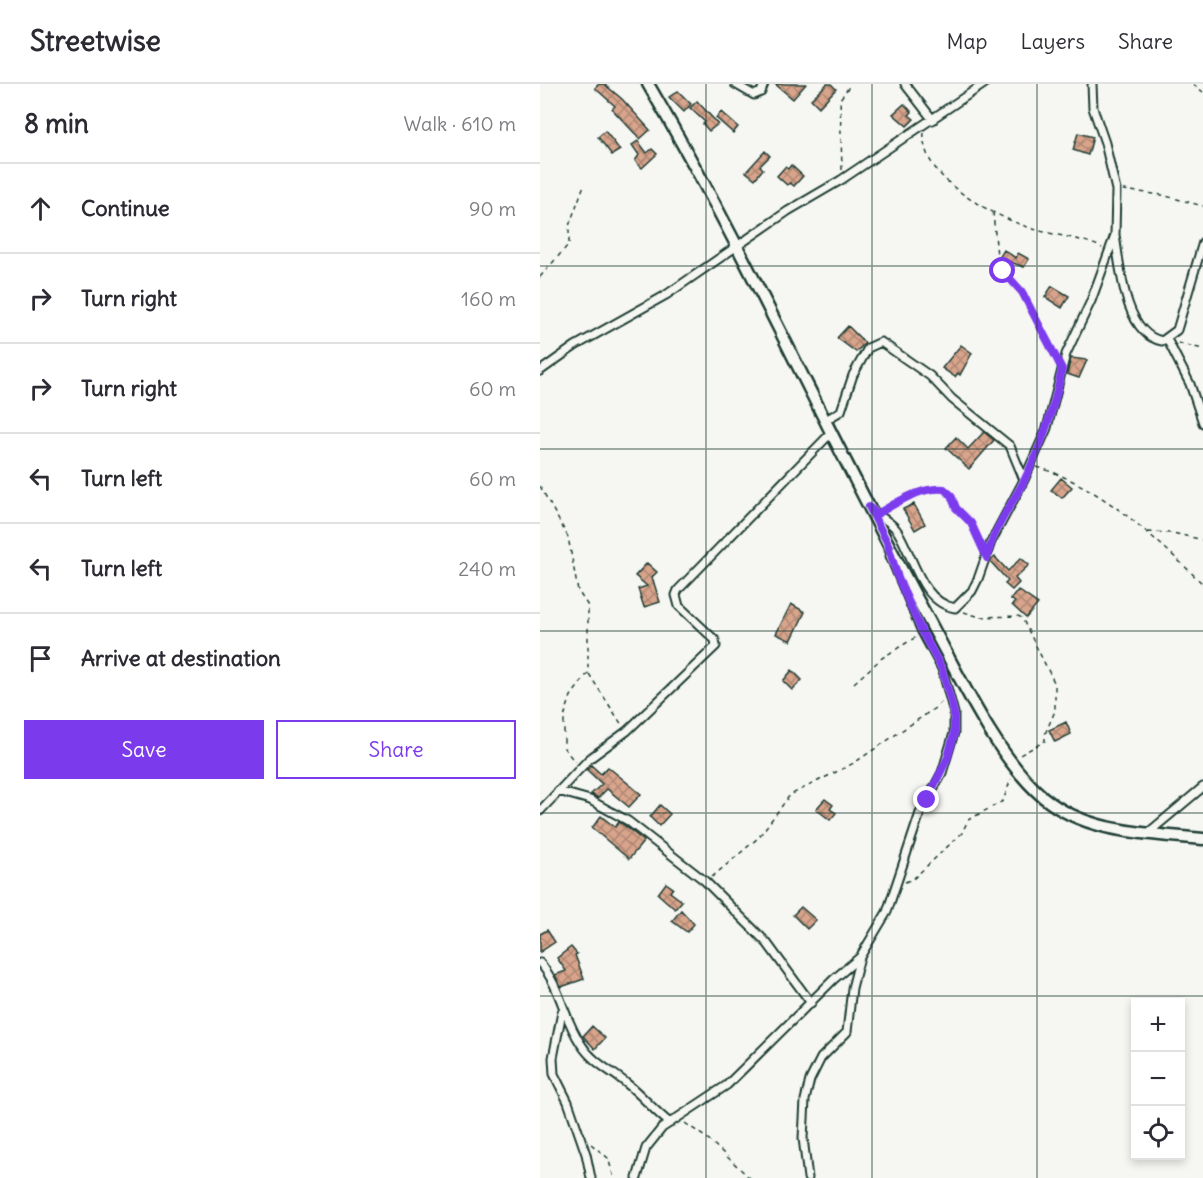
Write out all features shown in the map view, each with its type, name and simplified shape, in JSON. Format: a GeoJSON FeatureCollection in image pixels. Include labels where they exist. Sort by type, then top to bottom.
{"type":"FeatureCollection","features":[{"type":"Feature","properties":{"kind":"street"},"geometry":{"type":"LineString","coordinates":[[648,84],[692,159],[738,246],[830,434],[873,511],[887,542],[1008,760],[1043,796],[1078,820],[1148,833],[1203,839]]}},
{"type":"Feature","properties":{"kind":"street"},"geometry":{"type":"LineString","coordinates":[[735,84],[754,95],[762,92],[764,84]]}},
{"type":"Feature","properties":{"kind":"street"},"geometry":{"type":"LineString","coordinates":[[906,84],[933,120]]}},
{"type":"Feature","properties":{"kind":"street"},"geometry":{"type":"LineString","coordinates":[[540,371],[582,342],[666,296],[788,211],[841,180],[984,84]]}},
{"type":"Feature","properties":{"kind":"street"},"geometry":{"type":"LineString","coordinates":[[1092,84],[1093,108],[1105,143],[1116,190],[1115,235],[1123,284],[1136,322],[1156,340],[1168,341]]}},
{"type":"Feature","properties":{"kind":"street"},"geometry":{"type":"LineString","coordinates":[[873,511],[889,521],[899,533],[919,576],[934,599],[945,607],[955,608],[972,591],[987,558],[991,542],[1024,480],[1047,428],[1062,369],[1115,235]]}},
{"type":"Feature","properties":{"kind":"street"},"geometry":{"type":"LineString","coordinates":[[1168,341],[1177,330],[1203,242]]}},
{"type":"Feature","properties":{"kind":"street"},"geometry":{"type":"LineString","coordinates":[[1168,341],[1190,384],[1203,423]]}},
{"type":"Feature","properties":{"kind":"street"},"geometry":{"type":"LineString","coordinates":[[824,421],[841,411],[853,375],[868,348],[881,342],[925,371],[952,399],[1010,446],[1024,480]]}},
{"type":"Feature","properties":{"kind":"street"},"geometry":{"type":"LineString","coordinates":[[540,811],[579,768],[627,731],[717,644],[680,606],[676,595],[678,590],[830,434]]}},
{"type":"Feature","properties":{"kind":"street"},"geometry":{"type":"LineString","coordinates":[[637,1178],[646,1148],[673,1121],[727,1085],[860,957],[882,923],[894,894],[920,813],[942,773],[952,744],[955,723],[950,689],[898,578],[887,542]]}},
{"type":"Feature","properties":{"kind":"street"},"geometry":{"type":"LineString","coordinates":[[1148,833],[1203,787]]}},
{"type":"Feature","properties":{"kind":"street"},"geometry":{"type":"LineString","coordinates":[[558,791],[591,800],[628,821],[705,881],[767,943],[811,1003]]}},
{"type":"Feature","properties":{"kind":"street"},"geometry":{"type":"LineString","coordinates":[[808,1178],[803,1138],[805,1100],[821,1058],[847,1032],[852,988],[860,957]]}},
{"type":"Feature","properties":{"kind":"street"},"geometry":{"type":"LineString","coordinates":[[540,963],[553,978],[562,1011],[582,1046],[595,1061],[673,1121]]}},
{"type":"Feature","properties":{"kind":"street"},"geometry":{"type":"LineString","coordinates":[[562,1011],[553,1058],[554,1074],[568,1102],[591,1178]]}},
{"type":"Feature","properties":{"kind":"path"},"geometry":{"type":"LineString","coordinates":[[841,180],[840,99],[851,84]]}},
{"type":"Feature","properties":{"kind":"path"},"geometry":{"type":"LineString","coordinates":[[1193,84],[1203,92]]}},
{"type":"Feature","properties":{"kind":"path"},"geometry":{"type":"LineString","coordinates":[[925,123],[924,144],[933,167],[970,198],[993,211],[1038,230],[1093,244],[1108,252]]}},
{"type":"Feature","properties":{"kind":"path"},"geometry":{"type":"LineString","coordinates":[[540,277],[569,244],[569,226],[584,185]]}},
{"type":"Feature","properties":{"kind":"path"},"geometry":{"type":"LineString","coordinates":[[1116,190],[1162,195],[1203,206]]}},
{"type":"Feature","properties":{"kind":"path"},"geometry":{"type":"LineString","coordinates":[[993,211],[997,256],[1003,271],[1022,292],[1062,369]]}},
{"type":"Feature","properties":{"kind":"path"},"geometry":{"type":"LineString","coordinates":[[1168,341],[1203,349]]}},
{"type":"Feature","properties":{"kind":"path"},"geometry":{"type":"LineString","coordinates":[[1030,465],[1073,480],[1147,532],[1203,584]]}},
{"type":"Feature","properties":{"kind":"path"},"geometry":{"type":"LineString","coordinates":[[540,486],[568,537],[578,591],[588,606],[588,673],[627,731]]}},
{"type":"Feature","properties":{"kind":"path"},"geometry":{"type":"LineString","coordinates":[[873,511],[930,489],[944,489],[951,495],[956,508],[971,523],[987,558]]}},
{"type":"Feature","properties":{"kind":"path"},"geometry":{"type":"LineString","coordinates":[[1147,532],[1173,533],[1203,540]]}},
{"type":"Feature","properties":{"kind":"path"},"geometry":{"type":"LineString","coordinates":[[955,608],[980,617],[1018,616],[1022,618],[1055,684],[1055,711],[1045,734],[1045,741],[1008,760]]}},
{"type":"Feature","properties":{"kind":"path"},"geometry":{"type":"LineString","coordinates":[[854,683],[882,658],[905,646],[922,632]]}},
{"type":"Feature","properties":{"kind":"path"},"geometry":{"type":"LineString","coordinates":[[579,768],[564,748],[564,717],[571,696],[588,673]]}},
{"type":"Feature","properties":{"kind":"path"},"geometry":{"type":"LineString","coordinates":[[705,881],[728,866],[752,845],[790,795],[854,763],[935,708],[950,689]]}},
{"type":"Feature","properties":{"kind":"path"},"geometry":{"type":"LineString","coordinates":[[894,894],[902,884],[913,879],[962,832],[968,820],[1003,801],[1016,770]]}},
{"type":"Feature","properties":{"kind":"path"},"geometry":{"type":"LineString","coordinates":[[673,1121],[708,1139],[750,1178]]}},
{"type":"Feature","properties":{"kind":"path"},"geometry":{"type":"LineString","coordinates":[[581,1139],[598,1148],[608,1158],[614,1178]]}},
{"type":"Feature","properties":{"kind":"building"},"geometry":{"type":"Polygon","coordinates":[[[599,84],[604,84],[622,99],[650,130],[640,139],[612,109],[615,106],[595,88],[599,84]]]}},
{"type":"Feature","properties":{"kind":"building"},"geometry":{"type":"Polygon","coordinates":[[[775,84],[806,84],[793,99],[775,84]]]}},
{"type":"Feature","properties":{"kind":"building"},"geometry":{"type":"Polygon","coordinates":[[[827,84],[831,84],[836,89],[819,107],[811,99],[827,84]]]}},
{"type":"Feature","properties":{"kind":"building"},"geometry":{"type":"Polygon","coordinates":[[[678,91],[691,104],[684,112],[669,97],[678,91]]]}},
{"type":"Feature","properties":{"kind":"building"},"geometry":{"type":"Polygon","coordinates":[[[697,101],[718,124],[709,131],[703,124],[705,122],[690,108],[697,101]]]}},
{"type":"Feature","properties":{"kind":"building"},"geometry":{"type":"Polygon","coordinates":[[[904,104],[912,112],[909,115],[914,119],[907,126],[893,114],[904,104]]]}},
{"type":"Feature","properties":{"kind":"building"},"geometry":{"type":"Polygon","coordinates":[[[721,112],[738,127],[733,133],[716,118],[721,112]]]}},
{"type":"Feature","properties":{"kind":"building"},"geometry":{"type":"Polygon","coordinates":[[[605,131],[620,150],[612,155],[598,137],[605,131]]]}},
{"type":"Feature","properties":{"kind":"building"},"geometry":{"type":"Polygon","coordinates":[[[1078,133],[1093,137],[1088,155],[1073,150],[1078,133]]]}},
{"type":"Feature","properties":{"kind":"building"},"geometry":{"type":"Polygon","coordinates":[[[638,141],[647,153],[652,149],[657,154],[642,168],[635,161],[639,155],[632,145],[638,141]]]}},
{"type":"Feature","properties":{"kind":"building"},"geometry":{"type":"Polygon","coordinates":[[[765,151],[770,156],[760,166],[763,169],[755,179],[746,172],[765,151]]]}},
{"type":"Feature","properties":{"kind":"building"},"geometry":{"type":"Polygon","coordinates":[[[791,165],[803,176],[794,186],[790,183],[787,185],[777,176],[785,167],[788,169],[791,165]]]}},
{"type":"Feature","properties":{"kind":"building"},"geometry":{"type":"Polygon","coordinates":[[[1004,250],[1016,258],[1018,253],[1029,259],[1024,267],[999,258],[1004,250]]]}},
{"type":"Feature","properties":{"kind":"building"},"geometry":{"type":"Polygon","coordinates":[[[1052,286],[1069,296],[1062,308],[1045,297],[1052,286]]]}},
{"type":"Feature","properties":{"kind":"building"},"geometry":{"type":"Polygon","coordinates":[[[848,326],[865,343],[856,352],[837,338],[848,326]]]}},
{"type":"Feature","properties":{"kind":"building"},"geometry":{"type":"Polygon","coordinates":[[[961,345],[972,353],[960,375],[958,373],[955,377],[942,368],[961,345]]]}},
{"type":"Feature","properties":{"kind":"building"},"geometry":{"type":"Polygon","coordinates":[[[1071,358],[1087,360],[1079,378],[1067,374],[1071,358]]]}},
{"type":"Feature","properties":{"kind":"building"},"geometry":{"type":"Polygon","coordinates":[[[984,432],[994,440],[969,469],[946,448],[956,437],[968,449],[984,432]]]}},
{"type":"Feature","properties":{"kind":"building"},"geometry":{"type":"Polygon","coordinates":[[[1061,478],[1072,487],[1062,498],[1051,490],[1061,478]]]}},
{"type":"Feature","properties":{"kind":"building"},"geometry":{"type":"Polygon","coordinates":[[[914,504],[925,524],[915,530],[903,509],[914,504]]]}},
{"type":"Feature","properties":{"kind":"building"},"geometry":{"type":"Polygon","coordinates":[[[995,557],[1008,571],[1021,558],[1029,565],[1015,578],[1019,583],[1012,590],[1005,584],[1008,581],[990,561],[995,557]]]}},
{"type":"Feature","properties":{"kind":"building"},"geometry":{"type":"Polygon","coordinates":[[[647,563],[657,572],[652,577],[660,602],[644,607],[638,589],[647,586],[635,576],[647,563]]]}},
{"type":"Feature","properties":{"kind":"building"},"geometry":{"type":"Polygon","coordinates":[[[1018,590],[1038,604],[1026,618],[1012,605],[1015,602],[1011,599],[1018,590]]]}},
{"type":"Feature","properties":{"kind":"building"},"geometry":{"type":"Polygon","coordinates":[[[791,604],[805,612],[791,641],[776,634],[791,604]]]}},
{"type":"Feature","properties":{"kind":"building"},"geometry":{"type":"Polygon","coordinates":[[[792,670],[802,680],[792,690],[783,681],[792,670]]]}},
{"type":"Feature","properties":{"kind":"building"},"geometry":{"type":"Polygon","coordinates":[[[1066,722],[1071,734],[1055,742],[1049,730],[1066,722]]]}},
{"type":"Feature","properties":{"kind":"building"},"geometry":{"type":"Polygon","coordinates":[[[591,765],[601,774],[608,767],[641,794],[629,807],[607,789],[598,798],[591,794],[602,784],[587,770],[591,765]]]}},
{"type":"Feature","properties":{"kind":"building"},"geometry":{"type":"Polygon","coordinates":[[[825,799],[833,805],[830,809],[836,813],[830,820],[816,809],[825,799]]]}},
{"type":"Feature","properties":{"kind":"building"},"geometry":{"type":"Polygon","coordinates":[[[660,805],[670,814],[659,826],[650,817],[660,805]]]}},
{"type":"Feature","properties":{"kind":"building"},"geometry":{"type":"Polygon","coordinates":[[[601,816],[615,827],[619,822],[644,841],[629,859],[592,828],[601,816]]]}},
{"type":"Feature","properties":{"kind":"building"},"geometry":{"type":"Polygon","coordinates":[[[666,883],[673,888],[670,892],[682,901],[675,909],[658,894],[666,883]]]}},
{"type":"Feature","properties":{"kind":"building"},"geometry":{"type":"Polygon","coordinates":[[[801,907],[816,920],[807,929],[793,915],[801,907]]]}},
{"type":"Feature","properties":{"kind":"building"},"geometry":{"type":"Polygon","coordinates":[[[681,910],[694,924],[687,932],[672,921],[681,910]]]}},
{"type":"Feature","properties":{"kind":"building"},"geometry":{"type":"Polygon","coordinates":[[[547,930],[555,942],[540,952],[540,934],[547,930]]]}},
{"type":"Feature","properties":{"kind":"building"},"geometry":{"type":"Polygon","coordinates":[[[571,947],[577,954],[575,955],[584,979],[561,987],[555,975],[566,971],[557,958],[571,947]]]}},
{"type":"Feature","properties":{"kind":"building"},"geometry":{"type":"Polygon","coordinates":[[[592,1026],[605,1038],[595,1049],[583,1036],[592,1026]]]}},
{"type":"Feature","properties":{"kind":"route"},"geometry":{"type":"LineString","coordinates":[[927,800],[942,773],[952,744],[955,723],[950,689],[922,632],[898,578],[887,542],[869,507],[877,514],[911,495],[930,489],[949,491],[953,504],[971,523],[987,558],[991,542],[1024,480],[1047,428],[1062,369],[1022,292],[1003,271]]}}]}
